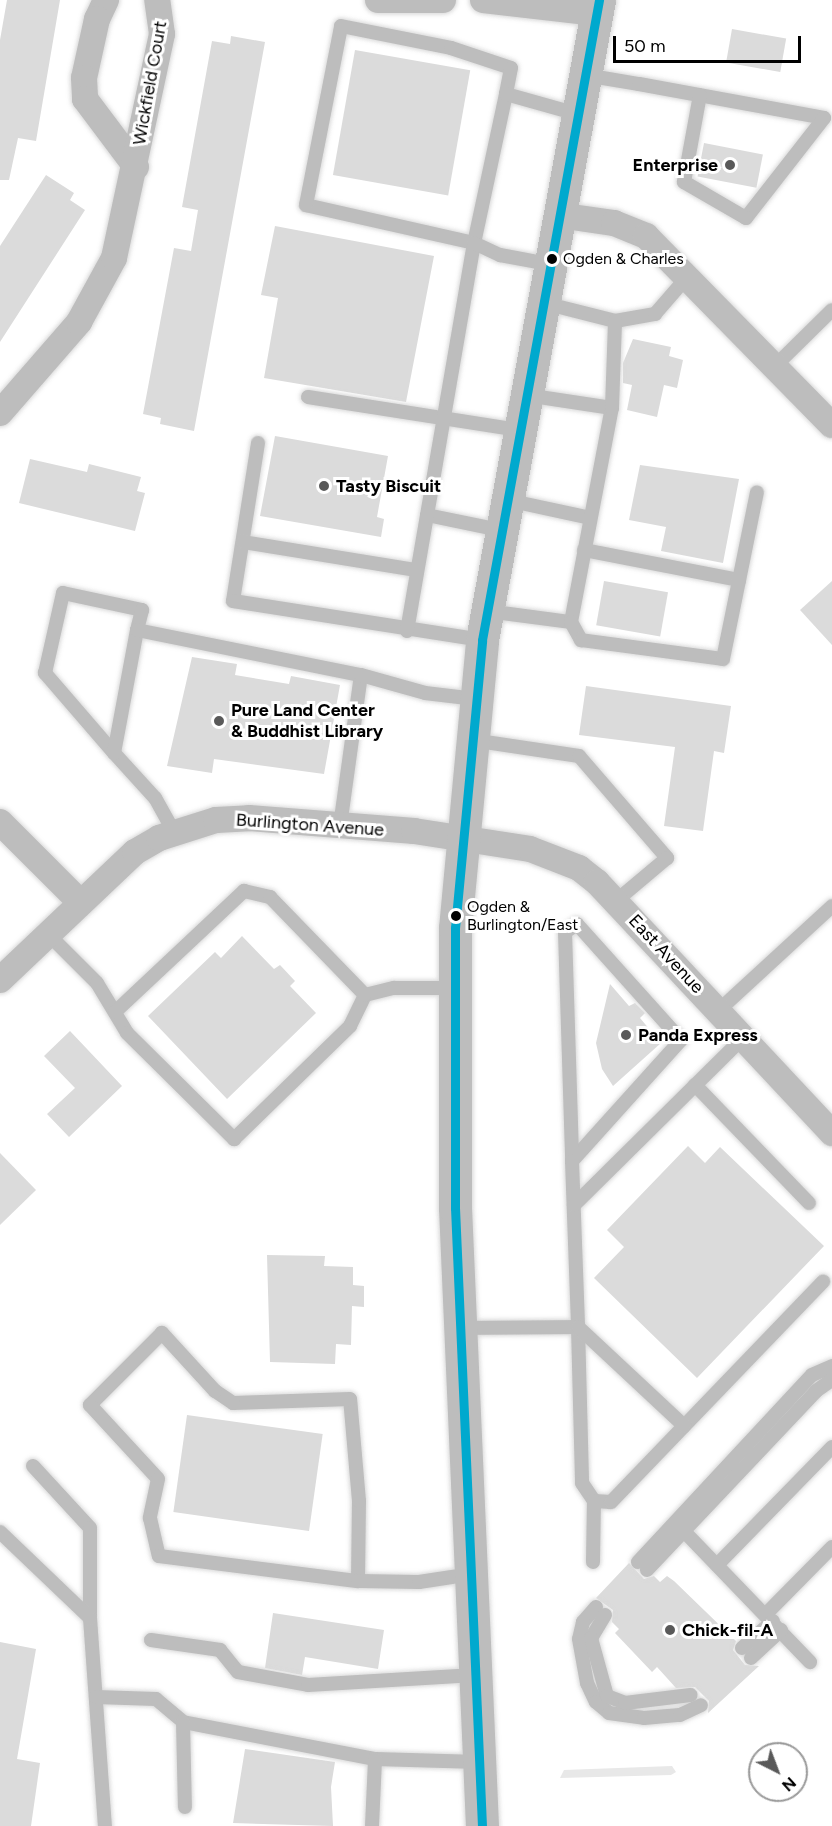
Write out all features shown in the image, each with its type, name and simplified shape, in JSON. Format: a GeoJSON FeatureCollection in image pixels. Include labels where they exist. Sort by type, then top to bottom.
{"type":"FeatureCollection","features":[{"type":"Feature","properties":{"kind":"main road"},"geometry":{"type":"LineString","coordinates":[[482,1826],[461,1328],[453,988],[462,837],[485,625],[503,515],[598,7]]}},
{"type":"Feature","properties":{"kind":"street","name":"Wickfield Court"},"geometry":{"type":"LineString","coordinates":[[106,0],[95,29],[84,78],[85,99],[136,167]]}},
{"type":"Feature","properties":{"kind":"street","name":"Wickfield Court"},"geometry":{"type":"LineString","coordinates":[[0,413],[49,361],[96,294],[114,258],[136,167],[162,34],[157,0]]}},
{"type":"Feature","properties":{"kind":"street"},"geometry":{"type":"LineString","coordinates":[[378,0],[443,0]]}},
{"type":"Feature","properties":{"kind":"street"},"geometry":{"type":"LineString","coordinates":[[483,0],[598,7]]}},
{"type":"Feature","properties":{"kind":"street"},"geometry":{"type":"LineString","coordinates":[[558,215],[634,230],[687,277],[832,425]]}},
{"type":"Feature","properties":{"kind":"street","name":"Burlington Avenue"},"geometry":{"type":"LineString","coordinates":[[0,980],[135,852],[174,832],[216,820],[249,818],[462,837]]}},
{"type":"Feature","properties":{"kind":"street"},"geometry":{"type":"LineString","coordinates":[[0,822],[80,902]]}},
{"type":"Feature","properties":{"kind":"street","name":"East Avenue"},"geometry":{"type":"LineString","coordinates":[[462,837],[558,858],[579,868],[616,901],[832,1133]]}},
{"type":"Feature","properties":{"kind":"lane"},"geometry":{"type":"LineString","coordinates":[[406,631],[474,243],[511,68],[451,48],[341,26],[306,205],[474,243],[500,255],[549,264]]}},
{"type":"Feature","properties":{"kind":"lane"},"geometry":{"type":"LineString","coordinates":[[585,75],[700,95],[824,118],[746,218],[684,182],[700,95]]}},
{"type":"Feature","properties":{"kind":"lane"},"geometry":{"type":"LineString","coordinates":[[506,94],[577,114]]}},
{"type":"Feature","properties":{"kind":"lane"},"geometry":{"type":"LineString","coordinates":[[543,303],[615,321],[655,314],[687,277]]}},
{"type":"Feature","properties":{"kind":"lane"},"geometry":{"type":"LineString","coordinates":[[774,367],[832,310]]}},
{"type":"Feature","properties":{"kind":"lane"},"geometry":{"type":"LineString","coordinates":[[615,321],[612,408],[571,622],[581,640],[723,659],[757,492]]}},
{"type":"Feature","properties":{"kind":"lane"},"geometry":{"type":"LineString","coordinates":[[526,395],[612,408]]}},
{"type":"Feature","properties":{"kind":"lane"},"geometry":{"type":"LineString","coordinates":[[308,397],[519,430]]}},
{"type":"Feature","properties":{"kind":"lane"},"geometry":{"type":"LineString","coordinates":[[258,443],[233,601],[406,631],[571,622]]}},
{"type":"Feature","properties":{"kind":"lane"},"geometry":{"type":"LineString","coordinates":[[427,515],[590,518]]}},
{"type":"Feature","properties":{"kind":"lane"},"geometry":{"type":"LineString","coordinates":[[243,542],[416,570]]}},
{"type":"Feature","properties":{"kind":"lane"},"geometry":{"type":"LineString","coordinates":[[584,550],[739,580]]}},
{"type":"Feature","properties":{"kind":"lane"},"geometry":{"type":"LineString","coordinates":[[114,753],[141,610],[63,593],[45,672],[114,753],[155,798],[174,832]]}},
{"type":"Feature","properties":{"kind":"lane"},"geometry":{"type":"LineString","coordinates":[[137,630],[361,675],[425,693],[476,699]]}},
{"type":"Feature","properties":{"kind":"lane"},"geometry":{"type":"LineString","coordinates":[[340,826],[361,675]]}},
{"type":"Feature","properties":{"kind":"lane"},"geometry":{"type":"LineString","coordinates":[[472,740],[579,756],[668,858],[616,901]]}},
{"type":"Feature","properties":{"kind":"lane"},"geometry":{"type":"LineString","coordinates":[[115,1012],[244,891],[270,897],[365,995]]}},
{"type":"Feature","properties":{"kind":"lane"},"geometry":{"type":"LineString","coordinates":[[718,1011],[832,906]]}},
{"type":"Feature","properties":{"kind":"lane"},"geometry":{"type":"LineString","coordinates":[[572,1161],[681,1040],[577,924],[565,932],[573,1205],[578,1327],[582,1483],[594,1501],[593,1562]]}},
{"type":"Feature","properties":{"kind":"lane"},"geometry":{"type":"LineString","coordinates":[[48,934],[98,983],[128,1033],[234,1139],[350,1026],[365,995]]}},
{"type":"Feature","properties":{"kind":"lane"},"geometry":{"type":"LineString","coordinates":[[365,995],[394,988],[453,988]]}},
{"type":"Feature","properties":{"kind":"lane"},"geometry":{"type":"LineString","coordinates":[[573,1205],[743,1038]]}},
{"type":"Feature","properties":{"kind":"lane"},"geometry":{"type":"LineString","coordinates":[[695,1084],[809,1203]]}},
{"type":"Feature","properties":{"kind":"lane"},"geometry":{"type":"LineString","coordinates":[[594,1501],[610,1502],[823,1282]]}},
{"type":"Feature","properties":{"kind":"lane"},"geometry":{"type":"LineString","coordinates":[[461,1328],[578,1327],[684,1426]]}},
{"type":"Feature","properties":{"kind":"lane"},"geometry":{"type":"LineString","coordinates":[[358,1581],[359,1501],[350,1399],[233,1403],[215,1391],[162,1333],[90,1405],[158,1479],[150,1518],[159,1556],[358,1581],[419,1582],[471,1574]]}},
{"type":"Feature","properties":{"kind":"lane"},"geometry":{"type":"LineString","coordinates":[[832,1366],[812,1375],[673,1520],[643,1566],[683,1531],[816,1391],[832,1380]]}},
{"type":"Feature","properties":{"kind":"lane"},"geometry":{"type":"LineString","coordinates":[[717,1565],[832,1447]]}},
{"type":"Feature","properties":{"kind":"lane"},"geometry":{"type":"LineString","coordinates":[[33,1466],[90,1528],[90,1618],[105,1826]]}},
{"type":"Feature","properties":{"kind":"lane"},"geometry":{"type":"LineString","coordinates":[[673,1520],[810,1662]]}},
{"type":"Feature","properties":{"kind":"lane"},"geometry":{"type":"LineString","coordinates":[[0,1532],[90,1618]]}},
{"type":"Feature","properties":{"kind":"lane"},"geometry":{"type":"LineString","coordinates":[[747,1653],[832,1547]]}},
{"type":"Feature","properties":{"kind":"lane"},"geometry":{"type":"LineString","coordinates":[[691,1695],[625,1703],[607,1696],[591,1638],[600,1611],[583,1622],[579,1639],[587,1683],[596,1702],[609,1713],[644,1718],[680,1715],[701,1705]]}},
{"type":"Feature","properties":{"kind":"lane"},"geometry":{"type":"LineString","coordinates":[[151,1640],[220,1650],[238,1672],[308,1685],[475,1675]]}},
{"type":"Feature","properties":{"kind":"lane"},"geometry":{"type":"LineString","coordinates":[[96,1697],[156,1699],[183,1722],[375,1759],[479,1762]]}},
{"type":"Feature","properties":{"kind":"lane"},"geometry":{"type":"LineString","coordinates":[[183,1722],[185,1806]]}},
{"type":"Feature","properties":{"kind":"lane"},"geometry":{"type":"LineString","coordinates":[[372,1826],[375,1759]]}},
{"type":"Feature","properties":{"kind":"shaded area"},"geometry":{"type":"Polygon","coordinates":[[[672,1766],[676,1772],[671,1775],[560,1778],[564,1770],[672,1766]]]}},
{"type":"Feature","properties":{"kind":"building"},"geometry":{"type":"Polygon","coordinates":[[[7,0],[60,0],[36,141],[18,138],[9,180],[0,180],[0,40],[7,0]]]}},
{"type":"Feature","properties":{"kind":"building"},"geometry":{"type":"Polygon","coordinates":[[[732,29],[786,39],[780,72],[726,62],[732,29]]]}},
{"type":"Feature","properties":{"kind":"building"},"geometry":{"type":"Polygon","coordinates":[[[231,36],[265,42],[194,431],[160,424],[161,418],[143,414],[174,248],[191,251],[198,210],[182,207],[212,41],[230,44],[231,36]]]}},
{"type":"Feature","properties":{"kind":"building"},"geometry":{"type":"Polygon","coordinates":[[[355,50],[470,70],[448,195],[333,175],[355,50]]]}},
{"type":"Feature","properties":{"kind":"building","name":"Enterprise"},"geometry":{"type":"Polygon","coordinates":[[[704,143],[763,154],[756,188],[698,176],[704,143]]]}},
{"type":"Feature","properties":{"kind":"building"},"geometry":{"type":"Polygon","coordinates":[[[46,175],[74,193],[70,200],[85,210],[0,342],[0,246],[46,175]]]}},
{"type":"Feature","properties":{"kind":"building"},"geometry":{"type":"Polygon","coordinates":[[[275,226],[434,256],[406,402],[264,378],[278,298],[261,295],[275,226]]]}},
{"type":"Feature","properties":{"kind":"building"},"geometry":{"type":"Polygon","coordinates":[[[633,339],[671,347],[669,356],[683,360],[677,388],[664,385],[657,417],[627,410],[632,385],[623,383],[623,363],[633,339]]]}},
{"type":"Feature","properties":{"kind":"building","name":"Tasty Biscuit"},"geometry":{"type":"Polygon","coordinates":[[[275,436],[388,456],[377,517],[384,519],[381,537],[260,516],[275,436]]]}},
{"type":"Feature","properties":{"kind":"building"},"geometry":{"type":"Polygon","coordinates":[[[30,459],[87,472],[89,464],[141,477],[137,491],[145,493],[135,531],[19,503],[30,459]]]}},
{"type":"Feature","properties":{"kind":"building"},"geometry":{"type":"Polygon","coordinates":[[[640,465],[739,479],[723,563],[661,551],[666,527],[629,520],[640,465]]]}},
{"type":"Feature","properties":{"kind":"building"},"geometry":{"type":"Polygon","coordinates":[[[604,581],[668,592],[660,637],[596,625],[604,581]]]}},
{"type":"Feature","properties":{"kind":"building"},"geometry":{"type":"Polygon","coordinates":[[[832,581],[832,645],[800,610],[832,581]]]}},
{"type":"Feature","properties":{"kind":"building"},"geometry":{"type":"Polygon","coordinates":[[[192,657],[237,664],[235,675],[289,684],[291,676],[340,685],[324,774],[214,759],[212,773],[167,766],[192,657]]]}},
{"type":"Feature","properties":{"kind":"building"},"geometry":{"type":"Polygon","coordinates":[[[586,686],[731,706],[724,753],[714,751],[703,831],[664,826],[675,747],[579,735],[586,686]]]}},
{"type":"Feature","properties":{"kind":"building"},"geometry":{"type":"Polygon","coordinates":[[[242,936],[274,969],[280,965],[295,981],[290,986],[316,1013],[227,1099],[148,1016],[215,952],[221,958],[242,936]]]}},
{"type":"Feature","properties":{"kind":"building","name":"Panda Express"},"geometry":{"type":"Polygon","coordinates":[[[610,984],[629,1006],[635,1003],[645,1013],[640,1018],[661,1043],[613,1086],[602,1069],[596,1043],[610,984]]]}},
{"type":"Feature","properties":{"kind":"building"},"geometry":{"type":"Polygon","coordinates":[[[70,1031],[122,1086],[69,1137],[47,1114],[75,1088],[44,1056],[70,1031]]]}},
{"type":"Feature","properties":{"kind":"building"},"geometry":{"type":"Polygon","coordinates":[[[688,1146],[705,1163],[720,1147],[824,1246],[697,1378],[594,1278],[624,1247],[607,1230],[688,1146]]]}},
{"type":"Feature","properties":{"kind":"building"},"geometry":{"type":"Polygon","coordinates":[[[0,1153],[36,1190],[0,1225],[0,1153]]]}},
{"type":"Feature","properties":{"kind":"building"},"geometry":{"type":"Polygon","coordinates":[[[267,1255],[325,1256],[324,1266],[353,1267],[353,1285],[364,1286],[364,1307],[352,1306],[351,1345],[336,1344],[335,1364],[270,1362],[267,1255]]]}},
{"type":"Feature","properties":{"kind":"building"},"geometry":{"type":"Polygon","coordinates":[[[187,1415],[323,1434],[309,1531],[173,1512],[187,1415]]]}},
{"type":"Feature","properties":{"kind":"building","name":"Chick-fil-A"},"geometry":{"type":"Polygon","coordinates":[[[629,1563],[644,1579],[654,1576],[660,1582],[667,1576],[674,1581],[736,1641],[733,1650],[745,1665],[759,1666],[708,1713],[709,1701],[695,1687],[676,1688],[657,1667],[652,1672],[615,1633],[619,1629],[612,1622],[613,1610],[596,1598],[629,1563]]]}},
{"type":"Feature","properties":{"kind":"building"},"geometry":{"type":"Polygon","coordinates":[[[273,1613],[384,1630],[378,1669],[305,1657],[302,1675],[265,1668],[273,1613]]]}},
{"type":"Feature","properties":{"kind":"building"},"geometry":{"type":"Polygon","coordinates":[[[0,1642],[36,1649],[17,1759],[40,1763],[31,1826],[0,1826],[0,1642]]]}},
{"type":"Feature","properties":{"kind":"building"},"geometry":{"type":"Polygon","coordinates":[[[245,1749],[335,1762],[331,1787],[333,1826],[233,1823],[245,1749]]]}},
{"type":"Feature","properties":{"kind":"transit line"},"geometry":{"type":"LineString","coordinates":[[482,1826],[455,1208],[455,928],[482,640],[599,0]]}},
{"type":"Feature","properties":{"kind":"place","name":"Enterprise"},"geometry":{"type":"Point","coordinates":[730,165]}},
{"type":"Feature","properties":{"kind":"place","name":"Ogden & Charles"},"geometry":{"type":"Point","coordinates":[552,259]}},
{"type":"Feature","properties":{"kind":"place","name":"Tasty Biscuit"},"geometry":{"type":"Point","coordinates":[324,486]}},
{"type":"Feature","properties":{"kind":"place","name":"Pure Land Center & Buddhist Library"},"geometry":{"type":"Point","coordinates":[219,721]}},
{"type":"Feature","properties":{"kind":"place","name":"Ogden & Burlington/East"},"geometry":{"type":"Point","coordinates":[456,916]}},
{"type":"Feature","properties":{"kind":"place","name":"Panda Express"},"geometry":{"type":"Point","coordinates":[626,1035]}},
{"type":"Feature","properties":{"kind":"place","name":"Chick-fil-A"},"geometry":{"type":"Point","coordinates":[670,1630]}}]}
